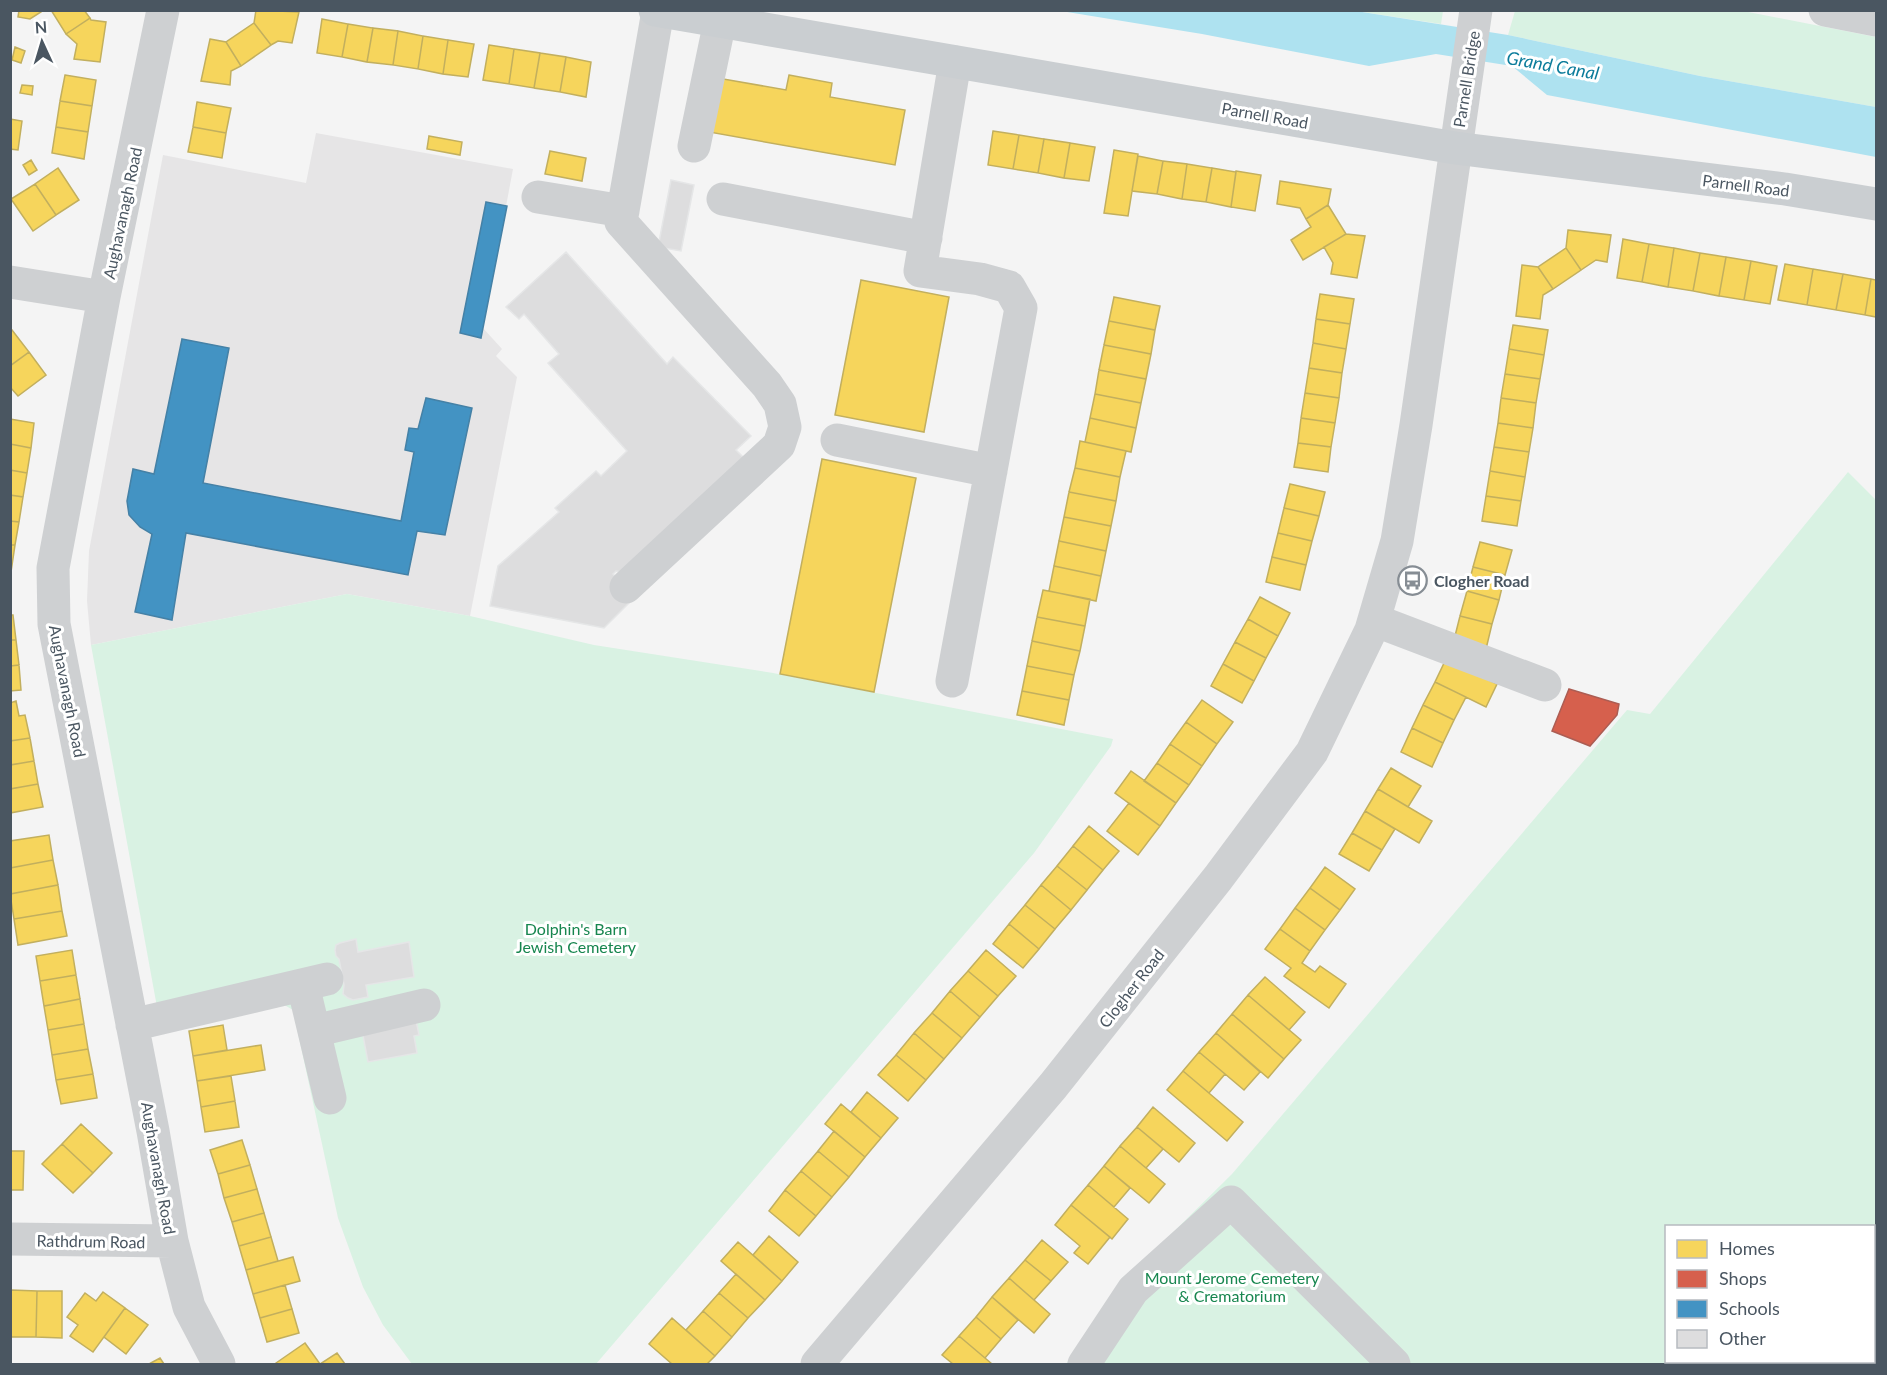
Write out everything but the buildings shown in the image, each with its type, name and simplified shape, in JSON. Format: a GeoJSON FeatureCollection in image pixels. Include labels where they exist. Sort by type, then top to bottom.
{"type":"FeatureCollection","features":[{"type":"Feature","properties":{"kind":"main road","name":"Parnell Road"},"geometry":{"type":"LineString","coordinates":[[657,11],[955,62],[1457,134],[1876,204]]}},
{"type":"Feature","properties":{"kind":"street","name":"Aughavanagh Road"},"geometry":{"type":"LineString","coordinates":[[163,10],[104,297],[53,568],[54,624],[153,1131],[172,1241],[189,1307],[219,1365]]}},
{"type":"Feature","properties":{"kind":"street","name":"Parnell Bridge"},"geometry":{"type":"LineString","coordinates":[[1457,134],[1476,10]]}},
{"type":"Feature","properties":{"kind":"street"},"geometry":{"type":"LineString","coordinates":[[1825,10],[1876,20]]}},
{"type":"Feature","properties":{"kind":"street"},"geometry":{"type":"LineString","coordinates":[[626,587],[779,445],[785,427],[780,404],[767,385],[621,222],[657,11]]}},
{"type":"Feature","properties":{"kind":"street"},"geometry":{"type":"LineString","coordinates":[[694,146],[720,21]]}},
{"type":"Feature","properties":{"kind":"street"},"geometry":{"type":"LineString","coordinates":[[952,681],[1021,308],[1009,287],[980,279],[920,272],[955,62]]}},
{"type":"Feature","properties":{"kind":"street","name":"Clogher Road"},"geometry":{"type":"LineString","coordinates":[[816,1365],[1053,1086],[1225,869],[1312,752],[1371,630],[1396,541],[1414,437],[1457,134]]}},
{"type":"Feature","properties":{"kind":"street"},"geometry":{"type":"LineString","coordinates":[[538,197],[623,211]]}},
{"type":"Feature","properties":{"kind":"street"},"geometry":{"type":"LineString","coordinates":[[723,199],[926,238]]}},
{"type":"Feature","properties":{"kind":"street"},"geometry":{"type":"LineString","coordinates":[[10,282],[104,297]]}},
{"type":"Feature","properties":{"kind":"street"},"geometry":{"type":"LineString","coordinates":[[837,440],[991,471]]}},
{"type":"Feature","properties":{"kind":"street"},"geometry":{"type":"LineString","coordinates":[[1374,620],[1545,685]]}},
{"type":"Feature","properties":{"kind":"street"},"geometry":{"type":"LineString","coordinates":[[132,1025],[315,982],[314,1031],[330,1098]]}},
{"type":"Feature","properties":{"kind":"street"},"geometry":{"type":"LineString","coordinates":[[314,1031],[424,1005]]}},
{"type":"Feature","properties":{"kind":"street"},"geometry":{"type":"LineString","coordinates":[[1084,1365],[1133,1290],[1231,1202],[1394,1365]]}},
{"type":"Feature","properties":{"kind":"street","name":"Rathdrum Road"},"geometry":{"type":"LineString","coordinates":[[10,1239],[172,1241]]}},
{"type":"Feature","properties":{"kind":"shaded area"},"geometry":{"type":"Polygon","coordinates":[[[316,133],[513,169],[483,328],[502,349],[496,356],[517,377],[470,616],[347,594],[91,645],[87,601],[89,551],[163,155],[306,183],[316,133]]]}},
{"type":"Feature","properties":{"kind":"green space"},"geometry":{"type":"Polygon","coordinates":[[[1443,10],[1441,24],[1356,11],[1443,10]]]}},
{"type":"Feature","properties":{"kind":"green space"},"geometry":{"type":"Polygon","coordinates":[[[1738,10],[1876,37],[1876,107],[1700,76],[1508,35],[1515,11],[1738,10]]]}},
{"type":"Feature","properties":{"kind":"green space","name":"Mount Jerome Cemetery & Crematorium"},"geometry":{"type":"Polygon","coordinates":[[[1848,472],[1876,500],[1875,1286],[1875,1225],[1665,1225],[1665,1363],[1796,1363],[1066,1364],[1128,1277],[1232,1174],[1627,710],[1650,714],[1848,472]]]}},
{"type":"Feature","properties":{"kind":"green space","name":"Dolphin's Barn Jewish Cemetery"},"geometry":{"type":"Polygon","coordinates":[[[347,594],[470,616],[594,645],[773,673],[1113,739],[1111,746],[1034,853],[596,1364],[412,1364],[383,1325],[363,1287],[338,1218],[293,1010],[281,1003],[159,1018],[91,645],[347,594]]]}},
{"type":"Feature","properties":{"kind":"water","name":"Grand Canal"},"geometry":{"type":"Polygon","coordinates":[[[1061,11],[1356,11],[1508,35],[1700,76],[1876,107],[1876,157],[1547,95],[1512,66],[1436,54],[1369,66],[1202,34],[1061,11]]]}},
{"type":"Feature","properties":{"kind":"place","name":"Clogher Road"},"geometry":{"type":"Point","coordinates":[1413,580]}}]}
